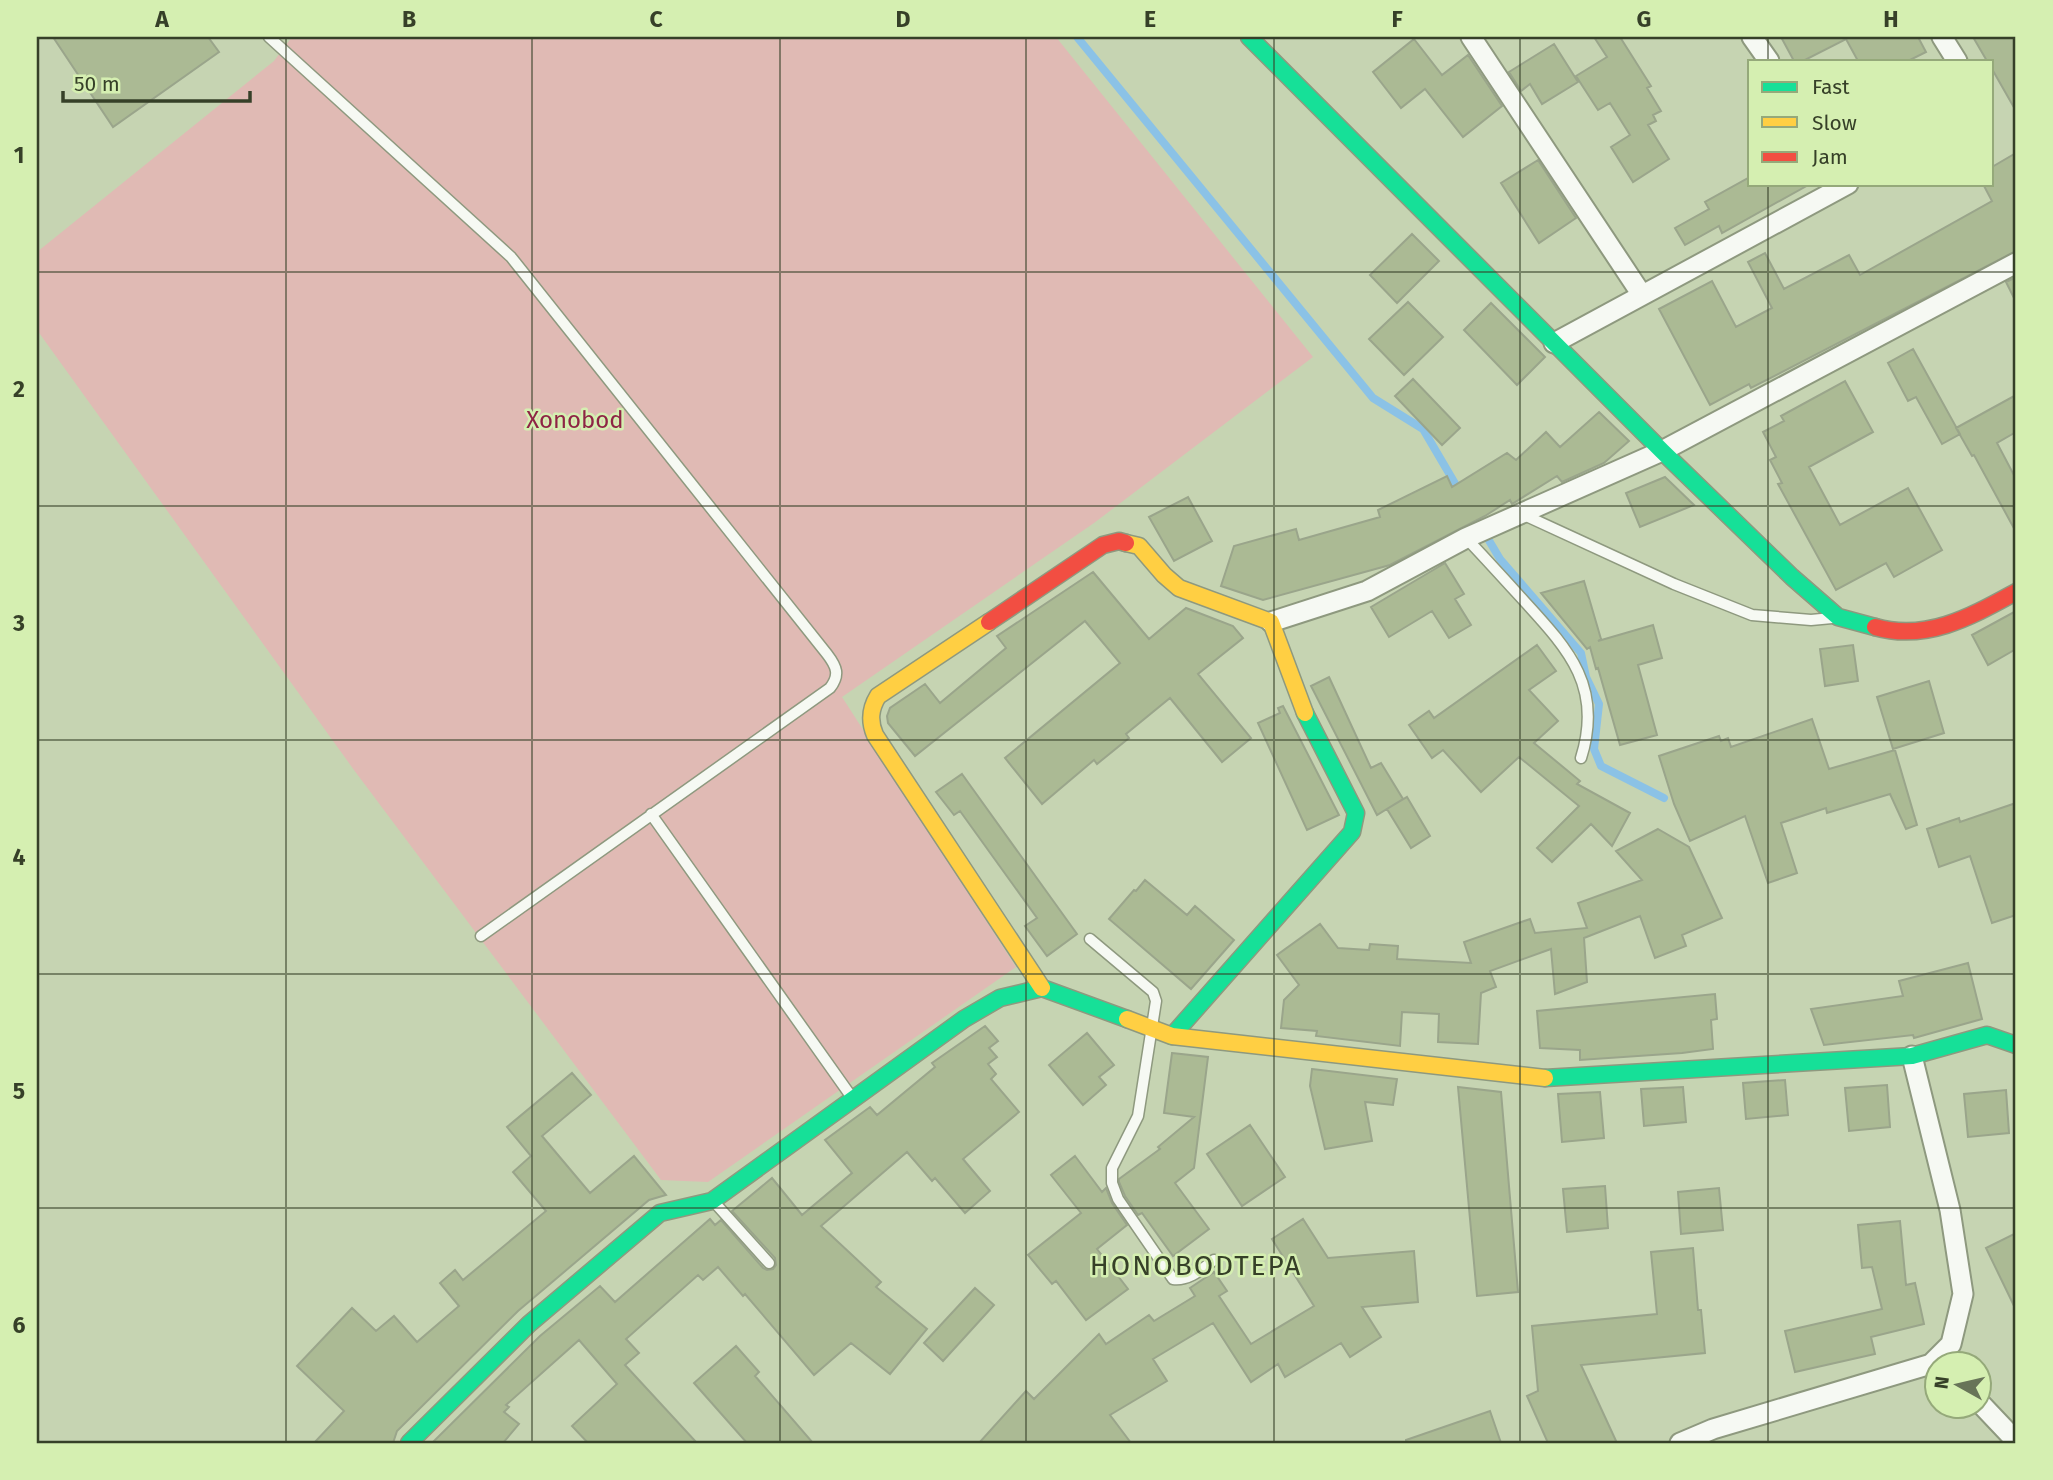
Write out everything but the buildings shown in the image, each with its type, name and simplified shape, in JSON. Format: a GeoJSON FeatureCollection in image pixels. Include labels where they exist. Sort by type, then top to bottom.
{"type":"FeatureCollection","features":[{"type":"Feature","properties":{"kind":"street"},"geometry":{"type":"LineString","coordinates":[[1248,37],[1662,452],[1792,577],[1838,617],[1881,629],[1924,632],[1965,620],[2016,592]]}},
{"type":"Feature","properties":{"kind":"street"},"geometry":{"type":"LineString","coordinates":[[1471,37],[1642,295]]}},
{"type":"Feature","properties":{"kind":"street"},"geometry":{"type":"LineString","coordinates":[[1752,37],[1768,60]]}},
{"type":"Feature","properties":{"kind":"street"},"geometry":{"type":"LineString","coordinates":[[1942,37],[1956,60]]}},
{"type":"Feature","properties":{"kind":"street"},"geometry":{"type":"LineString","coordinates":[[1554,343],[1843,186]]}},
{"type":"Feature","properties":{"kind":"street"},"geometry":{"type":"LineString","coordinates":[[1042,988],[875,735],[870,723],[871,706],[878,696],[1103,545],[1119,541],[1139,546],[1179,588],[1271,622],[1367,592],[1470,536],[1662,452],[2016,263]]}},
{"type":"Feature","properties":{"kind":"street"},"geometry":{"type":"LineString","coordinates":[[1171,1035],[1352,832],[1356,813],[1300,704],[1271,622]]}},
{"type":"Feature","properties":{"kind":"street"},"geometry":{"type":"LineString","coordinates":[[409,1443],[529,1324],[660,1213],[712,1200],[964,1019],[1000,998],[1042,988],[1171,1035],[1536,1079],[1912,1056],[1986,1035],[2016,1045]]}},
{"type":"Feature","properties":{"kind":"street"},"geometry":{"type":"LineString","coordinates":[[1912,1056],[1950,1210],[1963,1294],[1951,1343],[1946,1350]]}},
{"type":"Feature","properties":{"kind":"street"},"geometry":{"type":"LineString","coordinates":[[1680,1443],[1713,1429],[1924,1370]]}},
{"type":"Feature","properties":{"kind":"street"},"geometry":{"type":"LineString","coordinates":[[1994,1418],[2016,1441]]}},
{"type":"Feature","properties":{"kind":"lane"},"geometry":{"type":"LineString","coordinates":[[269,37],[511,257],[833,662],[838,676],[830,688],[481,936]]}},
{"type":"Feature","properties":{"kind":"lane"},"geometry":{"type":"LineString","coordinates":[[1522,514],[1674,584],[1752,615],[1811,620],[1838,617]]}},
{"type":"Feature","properties":{"kind":"lane"},"geometry":{"type":"LineString","coordinates":[[1470,536],[1557,637],[1577,666],[1588,704],[1588,736],[1581,758]]}},
{"type":"Feature","properties":{"kind":"lane"},"geometry":{"type":"LineString","coordinates":[[652,814],[853,1099]]}},
{"type":"Feature","properties":{"kind":"lane"},"geometry":{"type":"LineString","coordinates":[[1090,939],[1153,992],[1156,1011],[1138,1116],[1112,1168],[1112,1183],[1118,1199],[1173,1279],[1188,1278],[1214,1260]]}},
{"type":"Feature","properties":{"kind":"lane"},"geometry":{"type":"LineString","coordinates":[[712,1200],[769,1263]]}},
{"type":"Feature","properties":{"kind":"green space","name":"Xonobod"},"geometry":{"type":"Polygon","coordinates":[[[292,37],[1056,37],[1313,357],[1094,523],[842,697],[1016,967],[708,1182],[661,1180],[354,770],[37,330],[37,252],[274,61],[292,37]]]}},
{"type":"Feature","properties":{"kind":"waterway"},"geometry":{"type":"LineString","coordinates":[[1077,37],[1373,398],[1423,429],[1460,492]]}},
{"type":"Feature","properties":{"kind":"waterway"},"geometry":{"type":"LineString","coordinates":[[1472,512],[1500,559],[1581,653],[1586,677],[1599,704],[1594,749],[1601,766],[1664,798]]}},
{"type":"Feature","properties":{"kind":"traffic: fast"},"geometry":{"type":"LineString","coordinates":[[1249,37],[1662,451],[1792,577],[1838,617],[1875,627]]}},
{"type":"Feature","properties":{"kind":"traffic: fast"},"geometry":{"type":"LineString","coordinates":[[1172,1036],[1352,832],[1356,813],[1305,713]]}},
{"type":"Feature","properties":{"kind":"traffic: fast"},"geometry":{"type":"LineString","coordinates":[[409,1443],[529,1324],[660,1213],[712,1201],[964,1019],[1000,998],[1042,988],[1127,1019]]}},
{"type":"Feature","properties":{"kind":"traffic: fast"},"geometry":{"type":"LineString","coordinates":[[1545,1078],[1912,1056],[1987,1035],[2016,1045]]}},
{"type":"Feature","properties":{"kind":"traffic: slow"},"geometry":{"type":"LineString","coordinates":[[1126,543],[1139,546],[1179,588],[1271,622],[1305,713]]}},
{"type":"Feature","properties":{"kind":"traffic: slow"},"geometry":{"type":"LineString","coordinates":[[989,622],[878,696],[871,720],[875,735],[1042,988]]}},
{"type":"Feature","properties":{"kind":"traffic: slow"},"geometry":{"type":"LineString","coordinates":[[1127,1019],[1172,1036],[1545,1078]]}},
{"type":"Feature","properties":{"kind":"traffic: jam"},"geometry":{"type":"LineString","coordinates":[[989,622],[1103,545],[1119,541],[1126,543]]}},
{"type":"Feature","properties":{"kind":"traffic: jam"},"geometry":{"type":"LineString","coordinates":[[1875,627],[1894,631],[1931,629],[1966,618],[2016,592]]}},
{"type":"Feature","properties":{"kind":"district","name":"HONOBODTEPA"},"geometry":{"type":"Point","coordinates":[1196,1265]}}]}
